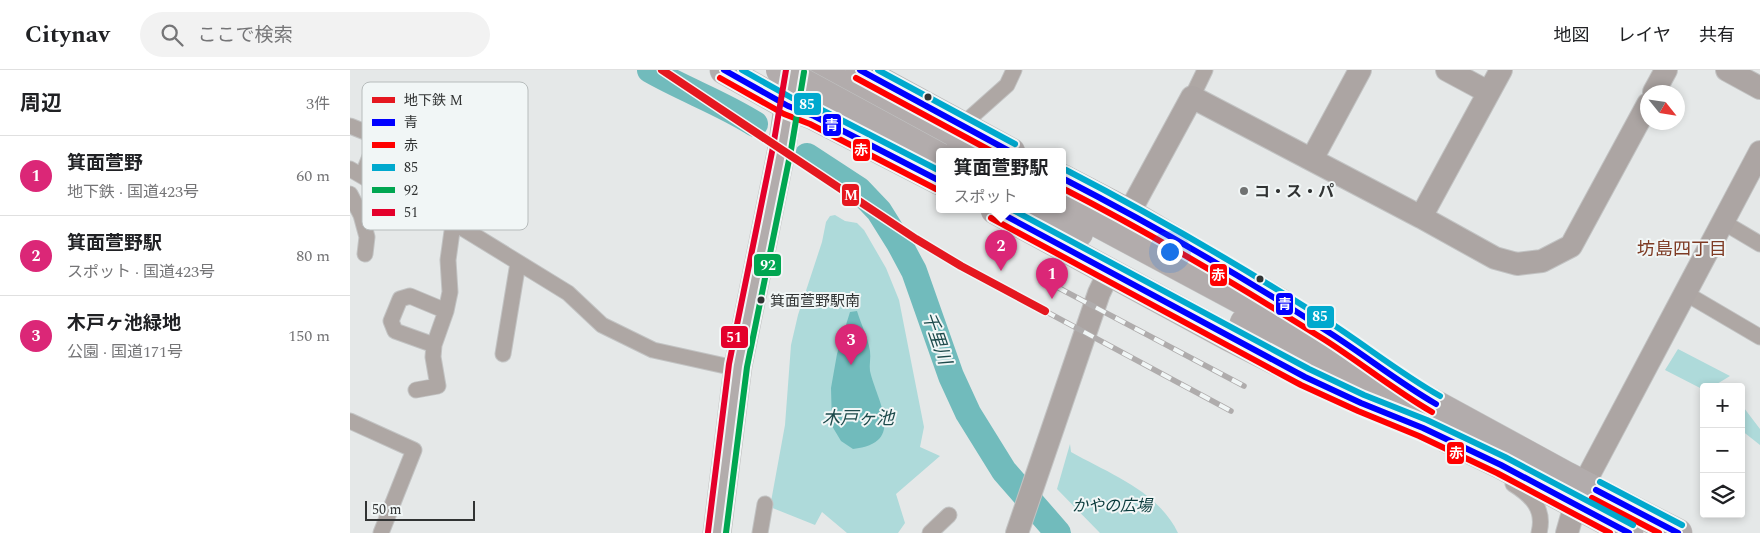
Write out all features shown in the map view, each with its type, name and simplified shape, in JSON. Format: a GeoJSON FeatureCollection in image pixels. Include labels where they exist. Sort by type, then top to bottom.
{"type":"FeatureCollection","features":[{"type":"Feature","properties":{"kind":"highway"},"geometry":{"type":"LineString","coordinates":[[724,70],[788,106],[814,116],[936,179]]}},
{"type":"Feature","properties":{"kind":"highway"},"geometry":{"type":"LineString","coordinates":[[780,70],[954,145],[978,148]]}},
{"type":"Feature","properties":{"kind":"highway"},"geometry":{"type":"LineString","coordinates":[[717,533],[738,366],[796,70]]}},
{"type":"Feature","properties":{"kind":"highway"},"geometry":{"type":"LineString","coordinates":[[816,70],[954,145]]}},
{"type":"Feature","properties":{"kind":"highway"},"geometry":{"type":"LineString","coordinates":[[860,70],[954,145]]}},
{"type":"Feature","properties":{"kind":"highway"},"geometry":{"type":"LineString","coordinates":[[1066,180],[1129,213],[1231,272],[1339,339],[1415,393]]}},
{"type":"Feature","properties":{"kind":"highway"},"geometry":{"type":"LineString","coordinates":[[1066,206],[1415,393],[1579,494],[1629,533]]}},
{"type":"Feature","properties":{"kind":"highway"},"geometry":{"type":"LineString","coordinates":[[1001,213],[1227,336],[1361,404],[1447,439],[1501,465],[1678,533]]}},
{"type":"Feature","properties":{"kind":"highway"},"geometry":{"type":"LineString","coordinates":[[1042,213],[1261,332],[1414,418],[1447,439]]}},
{"type":"Feature","properties":{"kind":"street"},"geometry":{"type":"LineString","coordinates":[[954,145],[1007,85],[1014,70]]}},
{"type":"Feature","properties":{"kind":"street"},"geometry":{"type":"LineString","coordinates":[[1129,213],[1205,70]]}},
{"type":"Feature","properties":{"kind":"street"},"geometry":{"type":"LineString","coordinates":[[1312,159],[1360,70]]}},
{"type":"Feature","properties":{"kind":"street"},"geometry":{"type":"LineString","coordinates":[[1447,70],[1488,92]]}},
{"type":"Feature","properties":{"kind":"street"},"geometry":{"type":"LineString","coordinates":[[1422,217],[1501,70]]}},
{"type":"Feature","properties":{"kind":"street"},"geometry":{"type":"LineString","coordinates":[[1658,85],[1666,70]]}},
{"type":"Feature","properties":{"kind":"street"},"geometry":{"type":"LineString","coordinates":[[1727,70],[1760,88]]}},
{"type":"Feature","properties":{"kind":"street"},"geometry":{"type":"LineString","coordinates":[[1192,97],[1422,217],[1494,258],[1517,264],[1542,261],[1571,246],[1640,119]]}},
{"type":"Feature","properties":{"kind":"street"},"geometry":{"type":"LineString","coordinates":[[350,126],[362,131]]}},
{"type":"Feature","properties":{"kind":"street"},"geometry":{"type":"LineString","coordinates":[[1552,533],[1579,494],[1760,152]]}},
{"type":"Feature","properties":{"kind":"street"},"geometry":{"type":"LineString","coordinates":[[350,194],[362,218]]}},
{"type":"Feature","properties":{"kind":"street"},"geometry":{"type":"LineString","coordinates":[[1723,222],[1760,244]]}},
{"type":"Feature","properties":{"kind":"street"},"geometry":{"type":"LineString","coordinates":[[365,230],[367,236],[365,254]]}},
{"type":"Feature","properties":{"kind":"street"},"geometry":{"type":"LineString","coordinates":[[416,390],[438,386],[433,358],[434,344],[446,311],[450,292],[448,260],[452,230]]}},
{"type":"Feature","properties":{"kind":"street"},"geometry":{"type":"LineString","coordinates":[[463,230],[568,293],[602,325],[653,350],[730,367],[738,366]]}},
{"type":"Feature","properties":{"kind":"street"},"geometry":{"type":"LineString","coordinates":[[503,354],[518,263]]}},
{"type":"Feature","properties":{"kind":"street"},"geometry":{"type":"LineString","coordinates":[[1019,529],[1099,293],[1109,272]]}},
{"type":"Feature","properties":{"kind":"street"},"geometry":{"type":"LineString","coordinates":[[1685,293],[1760,337]]}},
{"type":"Feature","properties":{"kind":"street"},"geometry":{"type":"LineString","coordinates":[[434,344],[395,331],[391,321],[400,299],[410,296],[446,311]]}},
{"type":"Feature","properties":{"kind":"street"},"geometry":{"type":"LineString","coordinates":[[350,421],[414,450],[385,532]]}},
{"type":"Feature","properties":{"kind":"street"},"geometry":{"type":"LineString","coordinates":[[1447,439],[1452,446],[1468,458],[1521,489],[1534,500],[1539,507],[1541,515],[1539,533]]}},
{"type":"Feature","properties":{"kind":"street"},"geometry":{"type":"LineString","coordinates":[[1567,533],[1579,494]]}},
{"type":"Feature","properties":{"kind":"street"},"geometry":{"type":"LineString","coordinates":[[760,533],[765,504]]}},
{"type":"Feature","properties":{"kind":"street"},"geometry":{"type":"LineString","coordinates":[[936,531],[949,514]]}},
{"type":"Feature","properties":{"kind":"green space"},"geometry":{"type":"Polygon","coordinates":[[[835,215],[845,221],[857,223],[864,230],[886,268],[899,300],[924,427],[920,447],[940,456],[896,494],[905,523],[898,533],[847,533],[822,512],[815,525],[770,507],[785,425],[791,345],[798,315],[822,242],[826,222],[830,216],[835,215]]]}},
{"type":"Feature","properties":{"kind":"green space"},"geometry":{"type":"Polygon","coordinates":[[[1678,349],[1730,376],[1719,383],[1700,383],[1700,388],[1665,370],[1678,349]]]}},
{"type":"Feature","properties":{"kind":"green space"},"geometry":{"type":"Polygon","coordinates":[[[1745,409],[1760,429],[1760,445],[1745,433],[1745,409]]]}},
{"type":"Feature","properties":{"kind":"green space","name":"かやの広場"},"geometry":{"type":"Polygon","coordinates":[[[1070,444],[1071,452],[1117,476],[1146,495],[1169,518],[1178,533],[1100,533],[1057,489],[1070,444]]]}},
{"type":"Feature","properties":{"kind":"water","name":"木戸ヶ池"},"geometry":{"type":"Polygon","coordinates":[[[857,311],[869,346],[870,371],[882,408],[884,430],[879,439],[870,445],[853,449],[841,441],[832,426],[831,388],[837,354],[850,312],[857,311]]]}},
{"type":"Feature","properties":{"kind":"waterway","name":"千里川"},"geometry":{"type":"LineString","coordinates":[[650,70],[755,124]]}},
{"type":"Feature","properties":{"kind":"waterway","name":"千里川"},"geometry":{"type":"LineString","coordinates":[[807,156],[859,190],[879,211],[914,271],[951,376],[968,413],[1004,471],[1058,533]]}},
{"type":"Feature","properties":{"kind":"railway"},"geometry":{"type":"LineString","coordinates":[[1057,287],[1244,386]]}},
{"type":"Feature","properties":{"kind":"railway"},"geometry":{"type":"LineString","coordinates":[[1045,311],[1231,411]]}},
{"type":"Feature","properties":{"kind":"metro line","name":"M"},"geometry":{"type":"LineString","coordinates":[[662,70],[916,239],[961,266],[1045,311]]}},
{"type":"Feature","properties":{"kind":"transit line","name":"青"},"geometry":{"type":"LineString","coordinates":[[724,70],[788,106],[814,116],[936,179]]}},
{"type":"Feature","properties":{"kind":"transit line","name":"85"},"geometry":{"type":"LineString","coordinates":[[742,70],[792,98],[818,108],[936,169]]}},
{"type":"Feature","properties":{"kind":"transit line","name":"51"},"geometry":{"type":"LineString","coordinates":[[708,532],[729,364],[773,147],[786,70]]}},
{"type":"Feature","properties":{"kind":"transit line","name":"青"},"geometry":{"type":"LineString","coordinates":[[860,70],[1004,148]]}},
{"type":"Feature","properties":{"kind":"transit line","name":"85"},"geometry":{"type":"LineString","coordinates":[[878,70],[1015,144]]}},
{"type":"Feature","properties":{"kind":"transit line","name":"92"},"geometry":{"type":"LineString","coordinates":[[726,533],[747,367],[791,150],[804,72]]}},
{"type":"Feature","properties":{"kind":"transit line","name":"赤"},"geometry":{"type":"LineString","coordinates":[[720,78],[784,114],[810,124],[936,189]]}},
{"type":"Feature","properties":{"kind":"transit line","name":"赤"},"geometry":{"type":"LineString","coordinates":[[856,78],[986,148]]}},
{"type":"Feature","properties":{"kind":"transit line","name":"85"},"geometry":{"type":"LineString","coordinates":[[1066,170],[1198,242],[1326,320],[1440,396]]}},
{"type":"Feature","properties":{"kind":"transit line","name":"青"},"geometry":{"type":"LineString","coordinates":[[1066,180],[1161,231],[1258,288],[1336,337],[1436,404]]}},
{"type":"Feature","properties":{"kind":"transit line","name":"赤"},"geometry":{"type":"LineString","coordinates":[[1066,190],[1162,242],[1260,300],[1325,340],[1404,395],[1432,412]]}},
{"type":"Feature","properties":{"kind":"transit line","name":"青"},"geometry":{"type":"LineString","coordinates":[[1001,213],[1305,377],[1361,403],[1423,428],[1501,465],[1629,533]]}},
{"type":"Feature","properties":{"kind":"transit line","name":"85"},"geometry":{"type":"LineString","coordinates":[[1019,213],[1309,369],[1364,395],[1427,420],[1505,457],[1633,525]]}},
{"type":"Feature","properties":{"kind":"transit line","name":"赤"},"geometry":{"type":"LineString","coordinates":[[991,218],[1301,385],[1419,436],[1497,473],[1610,533]]}},
{"type":"Feature","properties":{"kind":"transit line","name":"85"},"geometry":{"type":"LineString","coordinates":[[1600,482],[1682,525]]}},
{"type":"Feature","properties":{"kind":"transit line","name":"青"},"geometry":{"type":"LineString","coordinates":[[1596,490],[1678,533]]}},
{"type":"Feature","properties":{"kind":"transit line","name":"赤"},"geometry":{"type":"LineString","coordinates":[[1592,498],[1659,533]]}},
{"type":"Feature","properties":{"kind":"place","name":"コ・ス・パ"},"geometry":{"type":"Point","coordinates":[1244,191]}},
{"type":"Feature","properties":{"kind":"place","name":"箕面萱野駅"},"geometry":{"type":"Point","coordinates":[1001,271]}},
{"type":"Feature","properties":{"kind":"place","name":"箕面萱野"},"geometry":{"type":"Point","coordinates":[1052,299]}},
{"type":"Feature","properties":{"kind":"place","name":"箕面萱野駅南"},"geometry":{"type":"Point","coordinates":[761,300]}},
{"type":"Feature","properties":{"kind":"place","name":"木戸ヶ池緑地"},"geometry":{"type":"Point","coordinates":[851,365]}},
{"type":"Feature","properties":{"kind":"district","name":"坊島四丁目"},"geometry":{"type":"Point","coordinates":[1682,249]}}]}
